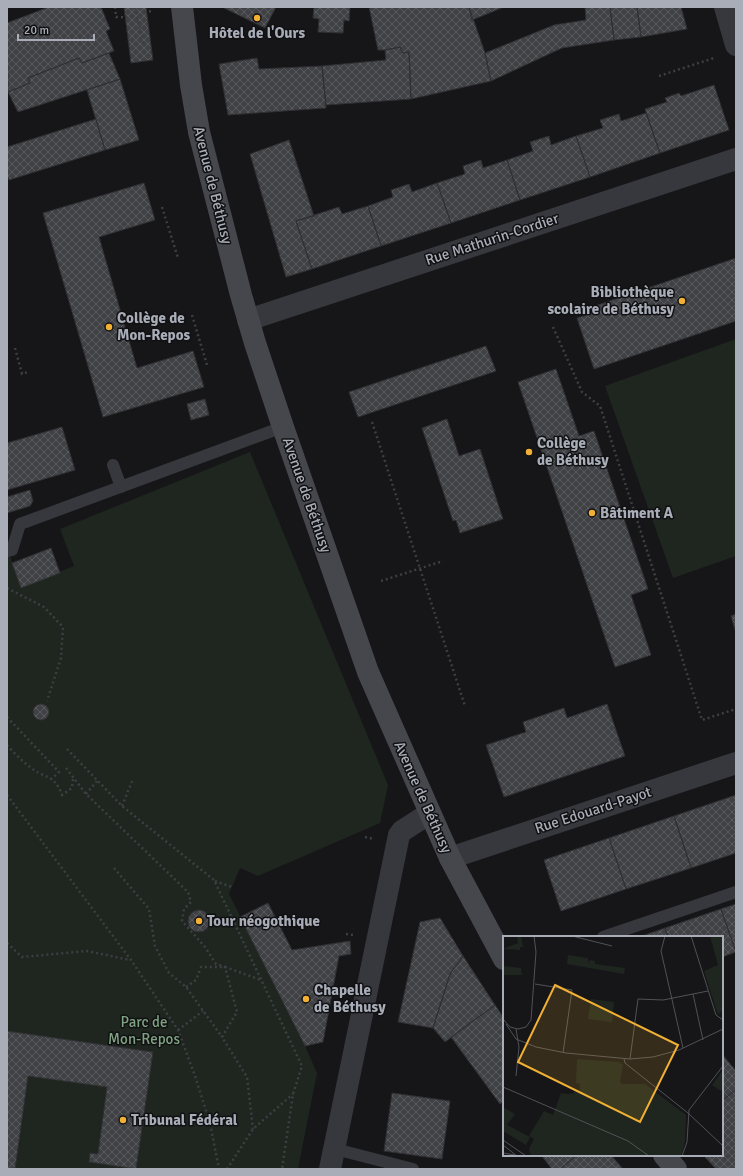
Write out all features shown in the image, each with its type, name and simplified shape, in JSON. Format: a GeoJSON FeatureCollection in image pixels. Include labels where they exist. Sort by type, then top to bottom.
{"type":"FeatureCollection","features":[{"type":"Feature","properties":{"kind":"street","name":"Avenue de Béthusy"},"geometry":{"type":"LineString","coordinates":[[182,7],[191,86],[199,132],[248,320],[283,427],[368,672],[450,858],[503,957]]}},
{"type":"Feature","properties":{"kind":"street"},"geometry":{"type":"LineString","coordinates":[[724,7],[736,45]]}},
{"type":"Feature","properties":{"kind":"street","name":"Rue Mathurin-Cordier"},"geometry":{"type":"LineString","coordinates":[[248,320],[736,158]]}},
{"type":"Feature","properties":{"kind":"street","name":"Rue Edouard-Payot"},"geometry":{"type":"LineString","coordinates":[[450,858],[736,763]]}},
{"type":"Feature","properties":{"kind":"street"},"geometry":{"type":"LineString","coordinates":[[332,1159],[398,835],[430,813]]}},
{"type":"Feature","properties":{"kind":"street"},"geometry":{"type":"LineString","coordinates":[[665,1156],[676,1169]]}},
{"type":"Feature","properties":{"kind":"lane"},"geometry":{"type":"LineString","coordinates":[[7,551],[12,550],[20,524],[283,427]]}},
{"type":"Feature","properties":{"kind":"lane"},"geometry":{"type":"LineString","coordinates":[[113,465],[121,487]]}},
{"type":"Feature","properties":{"kind":"lane"},"geometry":{"type":"LineString","coordinates":[[606,936],[736,892]]}},
{"type":"Feature","properties":{"kind":"lane"},"geometry":{"type":"LineString","coordinates":[[332,1159],[413,1169]]}},
{"type":"Feature","properties":{"kind":"path"},"geometry":{"type":"LineString","coordinates":[[115,7],[116,17],[137,18],[146,12],[152,11]]}},
{"type":"Feature","properties":{"kind":"path"},"geometry":{"type":"LineString","coordinates":[[135,7],[143,43]]}},
{"type":"Feature","properties":{"kind":"path"},"geometry":{"type":"LineString","coordinates":[[659,76],[714,58]]}},
{"type":"Feature","properties":{"kind":"path"},"geometry":{"type":"LineString","coordinates":[[162,207],[178,258]]}},
{"type":"Feature","properties":{"kind":"path"},"geometry":{"type":"LineString","coordinates":[[192,315],[207,365]]}},
{"type":"Feature","properties":{"kind":"path"},"geometry":{"type":"LineString","coordinates":[[553,327],[582,392],[600,406],[702,720],[736,709]]}},
{"type":"Feature","properties":{"kind":"path"},"geometry":{"type":"LineString","coordinates":[[15,348],[22,374],[28,372]]}},
{"type":"Feature","properties":{"kind":"path"},"geometry":{"type":"LineString","coordinates":[[372,422],[465,706]]}},
{"type":"Feature","properties":{"kind":"path"},"geometry":{"type":"LineString","coordinates":[[381,581],[443,561]]}},
{"type":"Feature","properties":{"kind":"path"},"geometry":{"type":"LineString","coordinates":[[7,588],[44,607],[63,627],[61,658],[47,701]]}},
{"type":"Feature","properties":{"kind":"path"},"geometry":{"type":"LineString","coordinates":[[7,717],[59,772],[52,779]]}},
{"type":"Feature","properties":{"kind":"path"},"geometry":{"type":"LineString","coordinates":[[7,745],[31,768],[52,779],[59,786],[62,795],[72,788],[73,778]]}},
{"type":"Feature","properties":{"kind":"path"},"geometry":{"type":"LineString","coordinates":[[67,749],[122,806],[214,880],[232,888]]}},
{"type":"Feature","properties":{"kind":"path"},"geometry":{"type":"LineString","coordinates":[[66,768],[86,794],[188,892],[191,902],[184,909],[182,921],[205,947],[216,964],[262,980]]}},
{"type":"Feature","properties":{"kind":"path"},"geometry":{"type":"LineString","coordinates":[[122,806],[133,779]]}},
{"type":"Feature","properties":{"kind":"path"},"geometry":{"type":"LineString","coordinates":[[86,794],[97,781]]}},
{"type":"Feature","properties":{"kind":"path"},"geometry":{"type":"LineString","coordinates":[[7,795],[130,960],[178,1030],[196,1076],[210,1123],[219,1169]]}},
{"type":"Feature","properties":{"kind":"path"},"geometry":{"type":"LineString","coordinates":[[114,868],[149,909],[155,946],[169,973],[186,987],[222,1037],[247,1077],[254,1129]]}},
{"type":"Feature","properties":{"kind":"path"},"geometry":{"type":"LineString","coordinates":[[214,880],[302,1066],[294,1094],[282,1169]]}},
{"type":"Feature","properties":{"kind":"path"},"geometry":{"type":"LineString","coordinates":[[7,943],[22,957],[87,951],[130,960]]}},
{"type":"Feature","properties":{"kind":"path"},"geometry":{"type":"LineString","coordinates":[[186,987],[196,980],[201,966],[225,968]]}},
{"type":"Feature","properties":{"kind":"path"},"geometry":{"type":"LineString","coordinates":[[222,1037],[237,1012],[225,968]]}},
{"type":"Feature","properties":{"kind":"path"},"geometry":{"type":"LineString","coordinates":[[178,1030],[203,1011]]}},
{"type":"Feature","properties":{"kind":"path"},"geometry":{"type":"LineString","coordinates":[[227,1169],[254,1129],[294,1094]]}},
{"type":"Feature","properties":{"kind":"green space"},"geometry":{"type":"Polygon","coordinates":[[[736,339],[736,556],[673,578],[605,386],[736,339]]]}},
{"type":"Feature","properties":{"kind":"green space","name":"Parc de Mon-Repos"},"geometry":{"type":"Polygon","coordinates":[[[250,452],[388,785],[380,823],[258,876],[240,868],[229,894],[317,1073],[298,1169],[7,1169],[7,541],[12,563],[22,587],[74,566],[60,529],[250,452]]]}},
{"type":"Feature","properties":{"kind":"building"},"geometry":{"type":"Polygon","coordinates":[[[49,7],[101,7],[110,29],[106,31],[114,51],[82,63],[79,58],[28,78],[30,83],[8,92],[7,23],[49,7]]]}},
{"type":"Feature","properties":{"kind":"building"},"geometry":{"type":"Polygon","coordinates":[[[124,7],[146,7],[153,60],[131,63],[124,7]]]}},
{"type":"Feature","properties":{"kind":"building","name":"Hôtel de l'Ours"},"geometry":{"type":"Polygon","coordinates":[[[222,7],[276,7],[265,28],[222,7]]]}},
{"type":"Feature","properties":{"kind":"building"},"geometry":{"type":"Polygon","coordinates":[[[314,7],[350,7],[349,21],[344,20],[343,33],[318,32],[319,19],[313,18],[314,7]]]}},
{"type":"Feature","properties":{"kind":"building"},"geometry":{"type":"Polygon","coordinates":[[[369,7],[469,7],[485,53],[491,81],[411,99],[409,52],[403,53],[400,47],[378,50],[369,7]]]}},
{"type":"Feature","properties":{"kind":"building"},"geometry":{"type":"Polygon","coordinates":[[[469,7],[504,7],[472,20],[469,7]]]}},
{"type":"Feature","properties":{"kind":"building"},"geometry":{"type":"Polygon","coordinates":[[[585,7],[610,7],[614,40],[562,48],[491,81],[485,53],[554,25],[586,20],[585,7]]]}},
{"type":"Feature","properties":{"kind":"building"},"geometry":{"type":"Polygon","coordinates":[[[610,7],[637,7],[641,37],[614,40],[610,7]]]}},
{"type":"Feature","properties":{"kind":"building"},"geometry":{"type":"Polygon","coordinates":[[[637,7],[681,7],[687,29],[641,37],[637,7]]]}},
{"type":"Feature","properties":{"kind":"building"},"geometry":{"type":"Polygon","coordinates":[[[400,47],[403,53],[409,52],[411,99],[326,105],[322,66],[386,60],[385,50],[400,47]]]}},
{"type":"Feature","properties":{"kind":"building"},"geometry":{"type":"Polygon","coordinates":[[[109,53],[120,79],[18,112],[8,92],[30,83],[28,78],[79,58],[82,63],[109,53]]]}},
{"type":"Feature","properties":{"kind":"building"},"geometry":{"type":"Polygon","coordinates":[[[257,58],[259,69],[322,66],[326,108],[228,115],[219,64],[257,58]]]}},
{"type":"Feature","properties":{"kind":"building"},"geometry":{"type":"Polygon","coordinates":[[[120,79],[139,140],[105,150],[87,90],[120,79]]]}},
{"type":"Feature","properties":{"kind":"building"},"geometry":{"type":"Polygon","coordinates":[[[714,85],[729,130],[660,153],[645,109],[667,102],[665,98],[679,93],[681,96],[714,85]]]}},
{"type":"Feature","properties":{"kind":"building"},"geometry":{"type":"Polygon","coordinates":[[[646,113],[660,153],[590,177],[576,136],[603,128],[600,120],[619,114],[621,121],[646,113]]]}},
{"type":"Feature","properties":{"kind":"building"},"geometry":{"type":"Polygon","coordinates":[[[96,119],[105,150],[9,180],[7,174],[7,147],[96,119]]]}},
{"type":"Feature","properties":{"kind":"building"},"geometry":{"type":"Polygon","coordinates":[[[549,136],[551,145],[576,136],[590,177],[520,200],[507,160],[533,151],[530,142],[549,136]]]}},
{"type":"Feature","properties":{"kind":"building"},"geometry":{"type":"Polygon","coordinates":[[[289,140],[314,216],[296,221],[312,269],[286,277],[250,154],[289,140]]]}},
{"type":"Feature","properties":{"kind":"building"},"geometry":{"type":"Polygon","coordinates":[[[481,160],[483,168],[507,160],[520,200],[451,223],[437,183],[465,174],[463,166],[481,160]]]}},
{"type":"Feature","properties":{"kind":"building"},"geometry":{"type":"Polygon","coordinates":[[[144,183],[155,220],[99,237],[137,368],[193,351],[204,387],[103,417],[43,213],[144,183]]]}},
{"type":"Feature","properties":{"kind":"building"},"geometry":{"type":"Polygon","coordinates":[[[437,183],[451,223],[381,246],[368,206],[393,197],[391,190],[409,184],[412,192],[437,183]]]}},
{"type":"Feature","properties":{"kind":"building"},"geometry":{"type":"Polygon","coordinates":[[[368,206],[381,246],[312,269],[296,221],[339,207],[342,214],[368,206]]]}},
{"type":"Feature","properties":{"kind":"building"},"geometry":{"type":"Polygon","coordinates":[[[736,258],[736,321],[594,369],[577,318],[596,312],[595,306],[736,258]]]}},
{"type":"Feature","properties":{"kind":"building"},"geometry":{"type":"Polygon","coordinates":[[[486,346],[496,371],[358,417],[349,392],[486,346]]]}},
{"type":"Feature","properties":{"kind":"building","name":"Bâtiment A"},"geometry":{"type":"Polygon","coordinates":[[[556,369],[579,436],[594,431],[648,589],[631,595],[651,655],[615,667],[518,382],[556,369]]]}},
{"type":"Feature","properties":{"kind":"building"},"geometry":{"type":"Polygon","coordinates":[[[205,399],[209,415],[191,420],[187,404],[205,399]]]}},
{"type":"Feature","properties":{"kind":"building"},"geometry":{"type":"Polygon","coordinates":[[[447,419],[459,456],[480,449],[503,519],[460,533],[456,520],[453,521],[422,428],[447,419]]]}},
{"type":"Feature","properties":{"kind":"building"},"geometry":{"type":"Polygon","coordinates":[[[62,427],[75,470],[7,490],[7,443],[62,427]]]}},
{"type":"Feature","properties":{"kind":"building"},"geometry":{"type":"Polygon","coordinates":[[[30,490],[33,501],[30,506],[7,513],[7,497],[30,490]]]}},
{"type":"Feature","properties":{"kind":"building"},"geometry":{"type":"Polygon","coordinates":[[[51,548],[60,573],[21,588],[12,563],[51,548]]]}},
{"type":"Feature","properties":{"kind":"building"},"geometry":{"type":"Polygon","coordinates":[[[736,614],[736,633],[731,616],[736,614]]]}},
{"type":"Feature","properties":{"kind":"building"},"geometry":{"type":"Polygon","coordinates":[[[41,704],[48,709],[49,712],[44,719],[41,720],[34,715],[33,712],[38,705],[41,704]]]}},
{"type":"Feature","properties":{"kind":"building"},"geometry":{"type":"Polygon","coordinates":[[[607,704],[625,756],[504,797],[486,745],[526,732],[523,722],[564,708],[567,718],[607,704]]]}},
{"type":"Feature","properties":{"kind":"building"},"geometry":{"type":"Polygon","coordinates":[[[736,795],[736,853],[691,868],[674,816],[736,795]]]}},
{"type":"Feature","properties":{"kind":"building"},"geometry":{"type":"Polygon","coordinates":[[[674,816],[691,868],[626,889],[609,838],[674,816]]]}},
{"type":"Feature","properties":{"kind":"building"},"geometry":{"type":"Polygon","coordinates":[[[609,838],[626,889],[561,911],[544,860],[609,838]]]}},
{"type":"Feature","properties":{"kind":"building","name":"Chapelle de Béthusy"},"geometry":{"type":"Polygon","coordinates":[[[268,903],[292,950],[350,941],[351,954],[339,956],[323,1042],[305,1046],[240,917],[268,903]]]}},
{"type":"Feature","properties":{"kind":"building"},"geometry":{"type":"Polygon","coordinates":[[[736,904],[736,952],[721,909],[736,904]]]}},
{"type":"Feature","properties":{"kind":"building"},"geometry":{"type":"Polygon","coordinates":[[[721,909],[736,952],[723,957],[723,936],[668,936],[665,928],[721,909]]]}},
{"type":"Feature","properties":{"kind":"building","name":"Tour néogothique"},"geometry":{"type":"Polygon","coordinates":[[[199,910],[207,913],[210,921],[207,929],[199,932],[191,929],[188,921],[191,913],[199,910]]]}},
{"type":"Feature","properties":{"kind":"building"},"geometry":{"type":"Polygon","coordinates":[[[440,918],[463,956],[450,974],[433,1028],[398,1022],[420,922],[440,918]]]}},
{"type":"Feature","properties":{"kind":"building"},"geometry":{"type":"Polygon","coordinates":[[[665,928],[668,936],[642,936],[665,928]]]}},
{"type":"Feature","properties":{"kind":"building"},"geometry":{"type":"Polygon","coordinates":[[[463,956],[495,1005],[445,1042],[433,1028],[450,974],[463,956]]]}},
{"type":"Feature","properties":{"kind":"building"},"geometry":{"type":"Polygon","coordinates":[[[495,1005],[503,1017],[503,1102],[500,1104],[451,1037],[495,1005]]]}},
{"type":"Feature","properties":{"kind":"building","name":"Tribunal Fédéral"},"geometry":{"type":"Polygon","coordinates":[[[7,1031],[153,1052],[136,1169],[89,1162],[90,1153],[98,1154],[107,1087],[28,1076],[15,1169],[7,1169],[7,1031]]]}},
{"type":"Feature","properties":{"kind":"building"},"geometry":{"type":"Polygon","coordinates":[[[723,1055],[736,1071],[736,1089],[723,1100],[723,1055]]]}},
{"type":"Feature","properties":{"kind":"building"},"geometry":{"type":"Polygon","coordinates":[[[736,1089],[736,1169],[716,1169],[704,1156],[723,1156],[723,1100],[736,1089]]]}},
{"type":"Feature","properties":{"kind":"building"},"geometry":{"type":"Polygon","coordinates":[[[392,1093],[450,1101],[442,1159],[384,1151],[392,1093]]]}},
{"type":"Feature","properties":{"kind":"building"},"geometry":{"type":"Polygon","coordinates":[[[542,1156],[576,1156],[560,1169],[552,1169],[542,1156]]]}},
{"type":"Feature","properties":{"kind":"building"},"geometry":{"type":"Polygon","coordinates":[[[576,1156],[612,1156],[623,1169],[560,1169],[576,1156]]]}},
{"type":"Feature","properties":{"kind":"place","name":"Hôtel de l'Ours"},"geometry":{"type":"Point","coordinates":[257,18]}},
{"type":"Feature","properties":{"kind":"place","name":"Bibliothèque scolaire de Béthusy"},"geometry":{"type":"Point","coordinates":[682,301]}},
{"type":"Feature","properties":{"kind":"place","name":"Collège de Mon-Repos"},"geometry":{"type":"Point","coordinates":[109,327]}},
{"type":"Feature","properties":{"kind":"place","name":"Collège de Béthusy"},"geometry":{"type":"Point","coordinates":[529,452]}},
{"type":"Feature","properties":{"kind":"place","name":"Bâtiment A"},"geometry":{"type":"Point","coordinates":[592,513]}},
{"type":"Feature","properties":{"kind":"place","name":"Tour néogothique"},"geometry":{"type":"Point","coordinates":[199,921]}},
{"type":"Feature","properties":{"kind":"place","name":"Chapelle de Béthusy"},"geometry":{"type":"Point","coordinates":[306,999]}},
{"type":"Feature","properties":{"kind":"place","name":"Tribunal Fédéral"},"geometry":{"type":"Point","coordinates":[123,1120]}}]}
